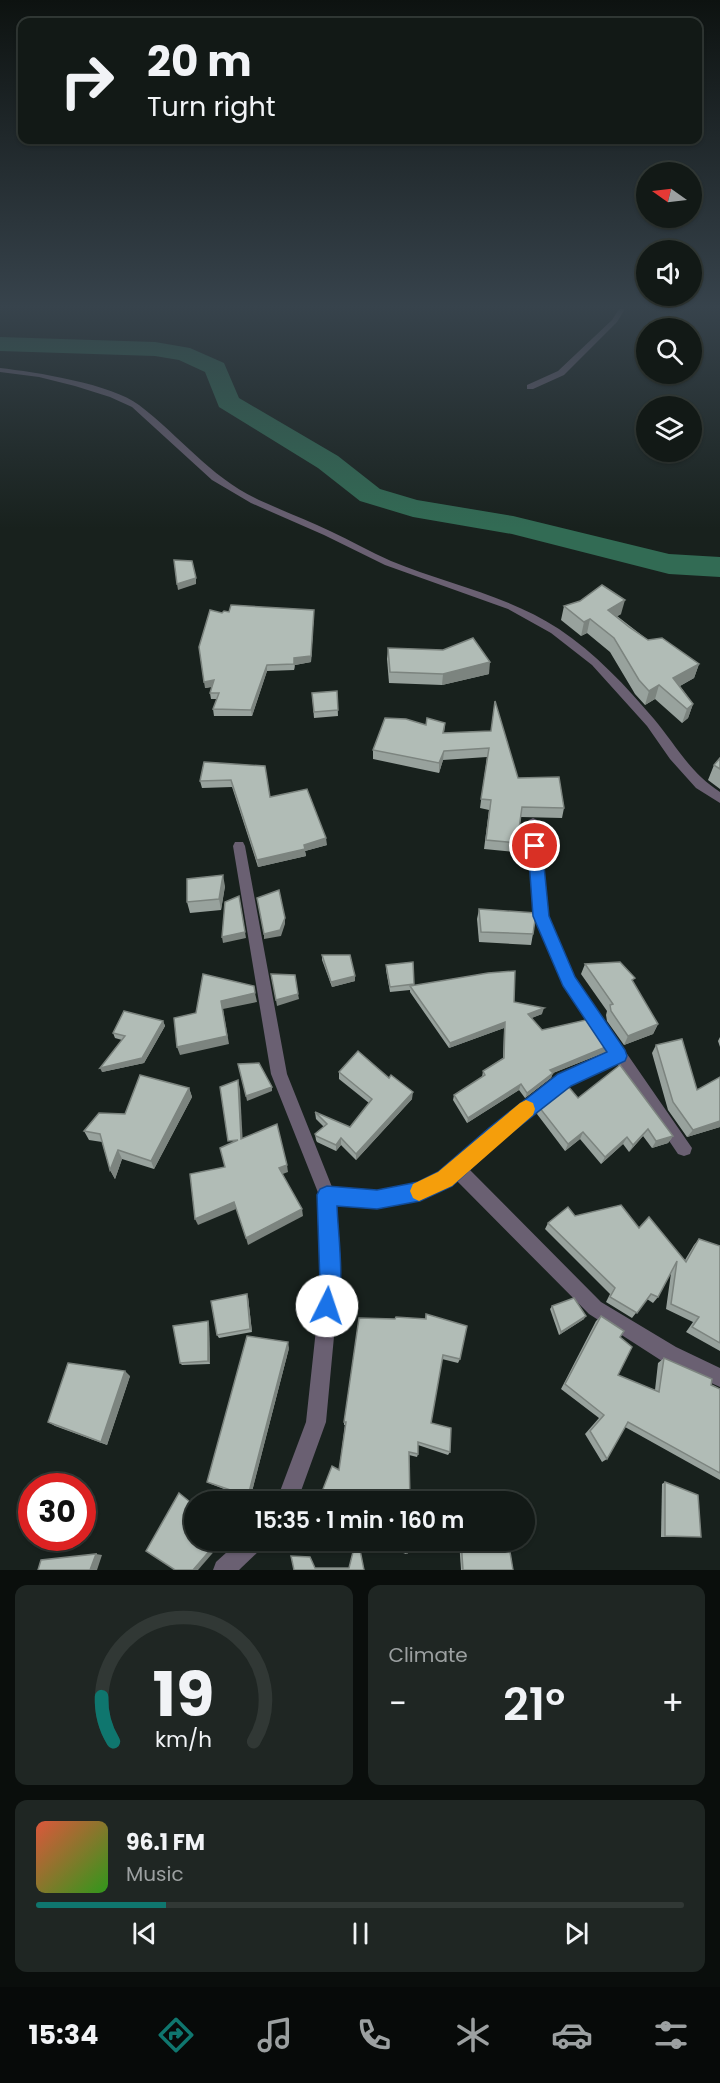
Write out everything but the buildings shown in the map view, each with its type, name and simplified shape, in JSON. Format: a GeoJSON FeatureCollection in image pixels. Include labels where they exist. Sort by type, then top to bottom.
{"type":"FeatureCollection","features":[{"type":"Feature","properties":{"kind":"street"},"geometry":{"type":"LineString","coordinates":[[70,382],[113,395],[135,405],[214,478],[254,501],[327,533],[388,564],[512,607],[555,631],[596,663],[651,723],[674,756],[700,785],[720,798]]}},
{"type":"Feature","properties":{"kind":"street"},"geometry":{"type":"LineString","coordinates":[[530,387],[540,382]]}},
{"type":"Feature","properties":{"kind":"street"},"geometry":{"type":"LineString","coordinates":[[533,823],[541,916],[568,981],[684,1148]]}},
{"type":"Feature","properties":{"kind":"street"},"geometry":{"type":"LineString","coordinates":[[239,846],[279,1074],[327,1195],[330,1283],[316,1422],[291,1491]]}},
{"type":"Feature","properties":{"kind":"street"},"geometry":{"type":"LineString","coordinates":[[327,1195],[377,1200],[420,1191],[445,1179],[495,1134],[564,1080],[619,1056]]}},
{"type":"Feature","properties":{"kind":"street"},"geometry":{"type":"LineString","coordinates":[[456,1168],[595,1308],[669,1354],[720,1378]]}},
{"type":"Feature","properties":{"kind":"street"},"geometry":{"type":"LineString","coordinates":[[224,1570],[244,1551]]}},
{"type":"Feature","properties":{"kind":"waterway"},"geometry":{"type":"LineString","coordinates":[[221,382],[228,402],[328,462],[370,495],[413,508],[513,525],[669,564],[720,567]]}},
{"type":"Feature","properties":{"kind":"slow traffic"},"geometry":{"type":"LineString","coordinates":[[419,1191],[445,1179],[526,1109]]}},
{"type":"Feature","properties":{"kind":"route"},"geometry":{"type":"LineString","coordinates":[[327,1306],[330,1283],[327,1195],[377,1200],[420,1191],[445,1179],[495,1134],[564,1080],[619,1056],[568,981],[541,916],[535,846]]}}]}
